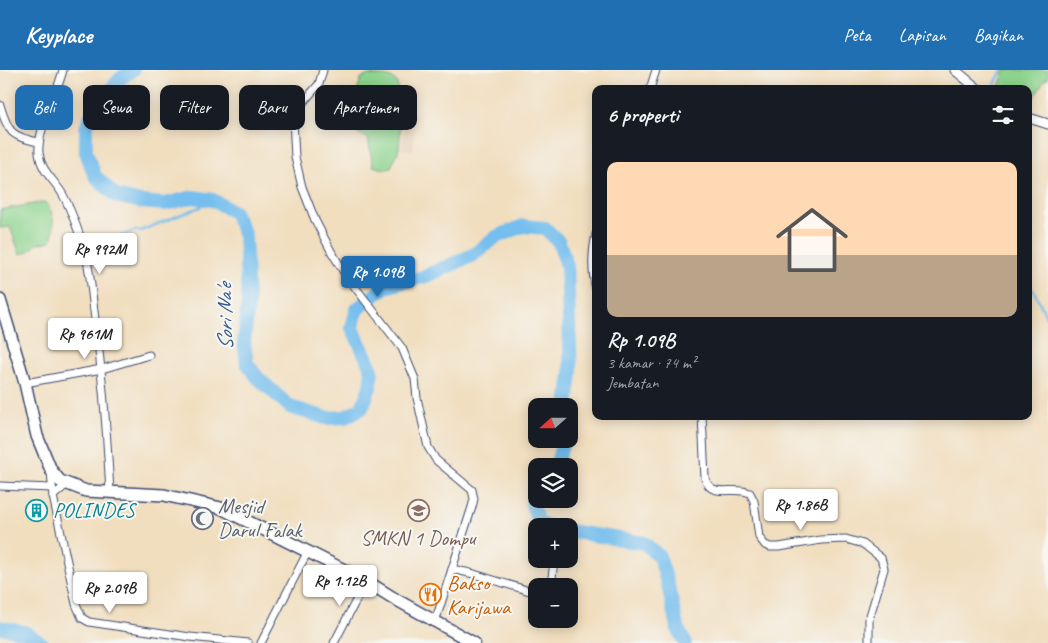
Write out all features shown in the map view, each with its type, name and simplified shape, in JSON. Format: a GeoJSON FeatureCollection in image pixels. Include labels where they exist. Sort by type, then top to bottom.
{"type":"FeatureCollection","features":[{"type":"Feature","properties":{"kind":"highway"},"geometry":{"type":"LineString","coordinates":[[0,300],[25,383],[37,436],[51,470],[60,480],[86,491],[164,495],[221,508],[366,581],[474,643]]}},
{"type":"Feature","properties":{"kind":"street"},"geometry":{"type":"LineString","coordinates":[[63,70],[39,142],[40,161],[48,177],[63,195],[78,229],[86,254],[102,368],[110,493]]}},
{"type":"Feature","properties":{"kind":"street"},"geometry":{"type":"LineString","coordinates":[[322,70],[319,84],[295,112],[293,127],[295,157],[302,187],[315,220],[345,274],[402,348],[413,371],[425,440],[430,453],[469,487],[473,493],[472,507],[435,622]]}},
{"type":"Feature","properties":{"kind":"street"},"geometry":{"type":"LineString","coordinates":[[651,85],[656,70]]}},
{"type":"Feature","properties":{"kind":"street"},"geometry":{"type":"LineString","coordinates":[[955,70],[973,85]]}},
{"type":"Feature","properties":{"kind":"street"},"geometry":{"type":"LineString","coordinates":[[0,105],[11,131],[23,139],[39,142]]}},
{"type":"Feature","properties":{"kind":"street"},"geometry":{"type":"LineString","coordinates":[[1032,119],[1048,124]]}},
{"type":"Feature","properties":{"kind":"street"},"geometry":{"type":"LineString","coordinates":[[25,383],[102,368],[149,355]]}},
{"type":"Feature","properties":{"kind":"street"},"geometry":{"type":"LineString","coordinates":[[702,420],[705,478],[708,486],[711,490],[741,489],[750,493],[754,501],[757,530],[764,545],[779,547],[820,540],[846,539],[863,544],[881,558],[884,569],[869,619],[869,643]]}},
{"type":"Feature","properties":{"kind":"street"},"geometry":{"type":"LineString","coordinates":[[51,470],[53,496],[76,604],[82,618],[89,622],[190,640],[248,643]]}},
{"type":"Feature","properties":{"kind":"street"},"geometry":{"type":"LineString","coordinates":[[53,496],[67,484]]}},
{"type":"Feature","properties":{"kind":"street"},"geometry":{"type":"LineString","coordinates":[[0,486],[52,488]]}},
{"type":"Feature","properties":{"kind":"street"},"geometry":{"type":"LineString","coordinates":[[261,643],[308,552]]}},
{"type":"Feature","properties":{"kind":"street"},"geometry":{"type":"LineString","coordinates":[[452,569],[528,591]]}},
{"type":"Feature","properties":{"kind":"street"},"geometry":{"type":"LineString","coordinates":[[334,643],[366,581]]}},
{"type":"Feature","properties":{"kind":"shaded area"},"geometry":{"type":"Polygon","coordinates":[[[404,130],[414,130],[413,150],[402,149],[404,130]]]}},
{"type":"Feature","properties":{"kind":"green space"},"geometry":{"type":"Polygon","coordinates":[[[1005,70],[1048,70],[1048,79],[1046,78],[1032,101],[1032,85],[999,85],[1005,70]]]}},
{"type":"Feature","properties":{"kind":"green space"},"geometry":{"type":"Polygon","coordinates":[[[369,75],[383,76],[394,79],[398,85],[359,85],[361,78],[369,75]]]}},
{"type":"Feature","properties":{"kind":"green space"},"geometry":{"type":"Polygon","coordinates":[[[350,130],[400,130],[399,148],[391,167],[385,169],[373,166],[368,138],[350,130]]]}},
{"type":"Feature","properties":{"kind":"green space"},"geometry":{"type":"Polygon","coordinates":[[[45,202],[51,211],[53,220],[51,241],[36,244],[30,251],[20,254],[10,227],[0,228],[0,210],[45,202]]]}},
{"type":"Feature","properties":{"kind":"waterway","name":"Sori Na'e"},"geometry":{"type":"LineString","coordinates":[[133,70],[121,78],[95,107],[86,128],[86,152],[95,176],[116,196],[141,202],[165,204],[193,197],[213,200],[234,212],[245,235],[248,305],[244,342],[247,363],[257,377],[290,407],[326,418],[345,417],[362,408],[370,387],[372,370],[352,327],[357,309],[385,287],[426,276],[473,255],[496,237],[523,226],[545,228],[559,242],[567,266],[571,373],[568,398]]}},
{"type":"Feature","properties":{"kind":"waterway"},"geometry":{"type":"LineString","coordinates":[[994,85],[1002,70]]}},
{"type":"Feature","properties":{"kind":"waterway"},"geometry":{"type":"LineString","coordinates":[[89,261],[105,247],[127,233],[140,231],[200,207],[204,198]]}},
{"type":"Feature","properties":{"kind":"waterway"},"geometry":{"type":"LineString","coordinates":[[1032,289],[1048,320]]}},
{"type":"Feature","properties":{"kind":"waterway","name":"Sori Na'e"},"geometry":{"type":"LineString","coordinates":[[558,458],[561,448]]}},
{"type":"Feature","properties":{"kind":"waterway","name":"Sori Na'e"},"geometry":{"type":"LineString","coordinates":[[533,508],[537,518]]}},
{"type":"Feature","properties":{"kind":"waterway","name":"Sori Na'e"},"geometry":{"type":"LineString","coordinates":[[578,532],[644,543],[659,556],[668,585],[677,627],[685,643]]}},
{"type":"Feature","properties":{"kind":"waterway"},"geometry":{"type":"LineString","coordinates":[[0,627],[24,632],[41,643]]}},
{"type":"Feature","properties":{"kind":"waterway"},"geometry":{"type":"LineString","coordinates":[[169,643],[170,636]]}},
{"type":"Feature","properties":{"kind":"place","name":"POLINDES"},"geometry":{"type":"Point","coordinates":[37,510]}},
{"type":"Feature","properties":{"kind":"place","name":"SMKN 1 Dompu"},"geometry":{"type":"Point","coordinates":[418,511]}},
{"type":"Feature","properties":{"kind":"place","name":"Mesjid Darul Falak"},"geometry":{"type":"Point","coordinates":[202,518]}},
{"type":"Feature","properties":{"kind":"place","name":"Bakso Karijawa"},"geometry":{"type":"Point","coordinates":[431,595]}}]}
